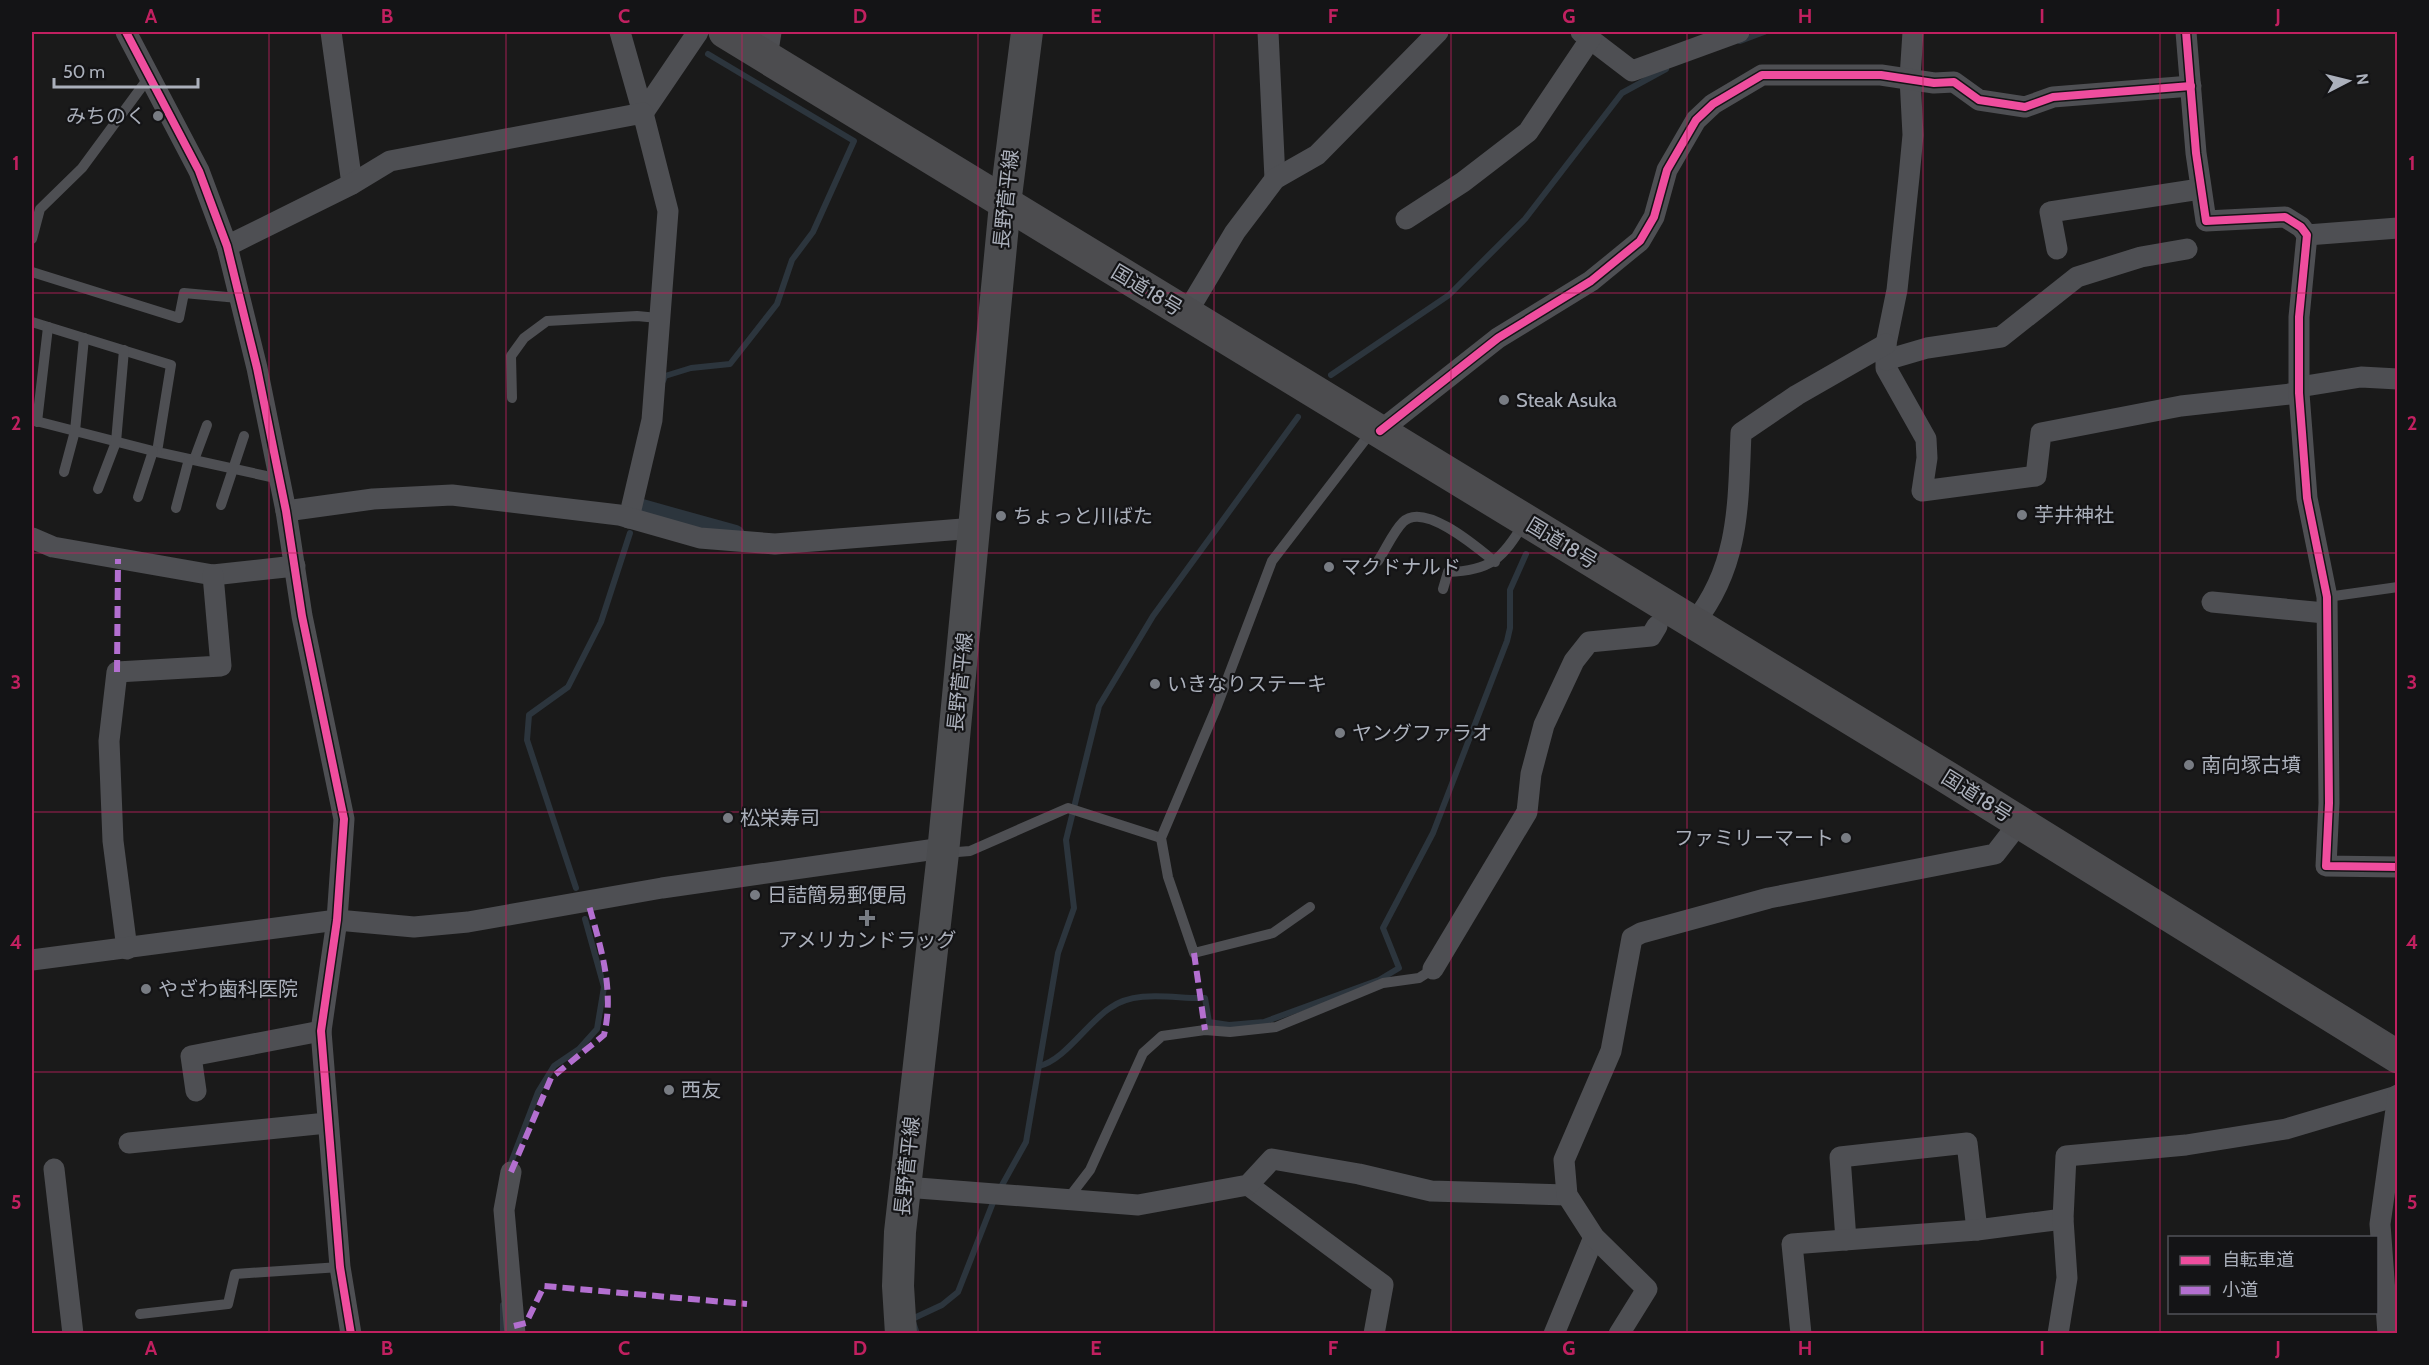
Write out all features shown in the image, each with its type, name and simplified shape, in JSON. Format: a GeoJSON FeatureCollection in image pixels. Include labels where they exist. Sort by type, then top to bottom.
{"type":"FeatureCollection","features":[{"type":"Feature","properties":{"kind":"highway","name":"国道18号"},"geometry":{"type":"LineString","coordinates":[[725,32],[769,44],[1005,204],[1694,623],[2397,1058]]}},
{"type":"Feature","properties":{"kind":"main road","name":"長野菅平線"},"geometry":{"type":"LineString","coordinates":[[901,1334],[898,1286],[905,1187],[943,850],[1005,204],[1027,32]]}},
{"type":"Feature","properties":{"kind":"street"},"geometry":{"type":"LineString","coordinates":[[126,32],[149,76],[158,88],[199,171],[227,246],[257,368],[280,479],[296,566],[302,616],[327,726],[344,819],[337,920],[321,1031],[340,1267],[351,1334]]}},
{"type":"Feature","properties":{"kind":"street"},"geometry":{"type":"LineString","coordinates":[[331,32],[352,184]]}},
{"type":"Feature","properties":{"kind":"street"},"geometry":{"type":"LineString","coordinates":[[620,32],[668,211],[658,318],[652,420],[629,518]]}},
{"type":"Feature","properties":{"kind":"street"},"geometry":{"type":"LineString","coordinates":[[227,246],[352,184],[390,162],[643,113],[698,32]]}},
{"type":"Feature","properties":{"kind":"street"},"geometry":{"type":"LineString","coordinates":[[1268,32],[1275,179]]}},
{"type":"Feature","properties":{"kind":"street"},"geometry":{"type":"LineString","coordinates":[[1186,314],[1235,232],[1275,179],[1317,155],[1376,98],[1438,32]]}},
{"type":"Feature","properties":{"kind":"street"},"geometry":{"type":"LineString","coordinates":[[1406,219],[1463,182],[1528,132],[1586,35],[1632,71],[1739,32]]}},
{"type":"Feature","properties":{"kind":"street"},"geometry":{"type":"LineString","coordinates":[[1913,32],[1910,78],[1912,135],[1909,177],[1897,290],[1886,352],[1886,368],[1926,439],[1927,458],[1922,491],[2036,476],[2041,433],[2181,406],[2299,390],[2361,377],[2397,379]]}},
{"type":"Feature","properties":{"kind":"street"},"geometry":{"type":"LineString","coordinates":[[2186,32],[2200,189],[2206,221],[2285,217],[2301,227],[2307,235],[2300,316],[2299,390],[2307,498],[2326,605],[2329,803],[2326,866],[2397,867]]}},
{"type":"Feature","properties":{"kind":"street"},"geometry":{"type":"LineString","coordinates":[[1377,430],[1498,338],[1591,281],[1640,241],[1654,217],[1667,170],[1696,120],[1713,104],[1762,75],[1881,75],[1934,83],[1954,82],[1979,100],[2025,107],[2054,97],[2191,86]]}},
{"type":"Feature","properties":{"kind":"street"},"geometry":{"type":"LineString","coordinates":[[2057,249],[2050,212],[2200,189]]}},
{"type":"Feature","properties":{"kind":"street"},"geometry":{"type":"LineString","coordinates":[[2307,235],[2397,228]]}},
{"type":"Feature","properties":{"kind":"street"},"geometry":{"type":"LineString","coordinates":[[1694,623],[1712,599],[1728,562],[1738,520],[1741,434],[1797,394],[1886,352],[2001,337],[2077,277],[2141,257],[2187,249]]}},
{"type":"Feature","properties":{"kind":"street"},"geometry":{"type":"LineString","coordinates":[[286,511],[373,499],[452,495],[544,504],[629,518],[700,538],[775,544],[975,528]]}},
{"type":"Feature","properties":{"kind":"street"},"geometry":{"type":"LineString","coordinates":[[32,538],[53,547],[213,575],[296,566]]}},
{"type":"Feature","properties":{"kind":"street"},"geometry":{"type":"LineString","coordinates":[[127,949],[113,841],[109,741],[117,672],[221,666],[213,575]]}},
{"type":"Feature","properties":{"kind":"street"},"geometry":{"type":"LineString","coordinates":[[2212,602],[2326,605]]}},
{"type":"Feature","properties":{"kind":"street"},"geometry":{"type":"LineString","coordinates":[[1433,969],[1527,812],[1531,774],[1544,725],[1574,662],[1589,642],[1651,636],[1657,626]]}},
{"type":"Feature","properties":{"kind":"street"},"geometry":{"type":"LineString","coordinates":[[1619,1334],[1647,1289],[1594,1237],[1567,1195],[1564,1160],[1611,1051],[1632,938],[1641,933],[1769,898],[1995,854],[2019,823]]}},
{"type":"Feature","properties":{"kind":"street"},"geometry":{"type":"LineString","coordinates":[[32,960],[337,920],[414,927],[468,922],[662,888],[943,850]]}},
{"type":"Feature","properties":{"kind":"street"},"geometry":{"type":"LineString","coordinates":[[196,1091],[191,1056],[321,1031]]}},
{"type":"Feature","properties":{"kind":"street"},"geometry":{"type":"LineString","coordinates":[[2058,1334],[2067,1278],[2063,1219],[2066,1156],[2186,1145],[2286,1129],[2397,1095],[2380,1224],[2388,1334]]}},
{"type":"Feature","properties":{"kind":"street"},"geometry":{"type":"LineString","coordinates":[[129,1143],[327,1123]]}},
{"type":"Feature","properties":{"kind":"street"},"geometry":{"type":"LineString","coordinates":[[1846,1240],[1840,1157],[1967,1143],[1977,1230]]}},
{"type":"Feature","properties":{"kind":"street"},"geometry":{"type":"LineString","coordinates":[[905,1187],[1137,1205],[1248,1185],[1272,1159],[1359,1174],[1431,1191],[1567,1195]]}},
{"type":"Feature","properties":{"kind":"street"},"geometry":{"type":"LineString","coordinates":[[54,1169],[73,1334]]}},
{"type":"Feature","properties":{"kind":"street"},"geometry":{"type":"LineString","coordinates":[[511,1172],[504,1210],[515,1334]]}},
{"type":"Feature","properties":{"kind":"street"},"geometry":{"type":"LineString","coordinates":[[1248,1185],[1383,1285],[1374,1334]]}},
{"type":"Feature","properties":{"kind":"street"},"geometry":{"type":"LineString","coordinates":[[1801,1334],[1792,1244],[1977,1230],[2063,1219]]}},
{"type":"Feature","properties":{"kind":"street"},"geometry":{"type":"LineString","coordinates":[[1554,1334],[1594,1237]]}},
{"type":"Feature","properties":{"kind":"lane"},"geometry":{"type":"LineString","coordinates":[[32,239],[40,209],[82,168],[149,76]]}},
{"type":"Feature","properties":{"kind":"lane"},"geometry":{"type":"LineString","coordinates":[[32,272],[179,318],[184,294],[238,298]]}},
{"type":"Feature","properties":{"kind":"lane"},"geometry":{"type":"LineString","coordinates":[[512,398],[511,357],[524,338],[547,321],[658,318]]}},
{"type":"Feature","properties":{"kind":"lane"},"geometry":{"type":"LineString","coordinates":[[32,322],[171,365],[155,451],[138,497]]}},
{"type":"Feature","properties":{"kind":"lane"},"geometry":{"type":"LineString","coordinates":[[48,327],[34,421],[280,479]]}},
{"type":"Feature","properties":{"kind":"lane"},"geometry":{"type":"LineString","coordinates":[[64,472],[75,431],[84,338]]}},
{"type":"Feature","properties":{"kind":"lane"},"geometry":{"type":"LineString","coordinates":[[98,489],[116,442],[124,350]]}},
{"type":"Feature","properties":{"kind":"lane"},"geometry":{"type":"LineString","coordinates":[[176,508],[192,459],[207,425]]}},
{"type":"Feature","properties":{"kind":"lane"},"geometry":{"type":"LineString","coordinates":[[1310,907],[1273,933],[1194,953],[1168,877],[1161,838],[1217,706],[1272,561],[1377,430]]}},
{"type":"Feature","properties":{"kind":"lane"},"geometry":{"type":"LineString","coordinates":[[220,505],[244,436]]}},
{"type":"Feature","properties":{"kind":"lane"},"geometry":{"type":"LineString","coordinates":[[1378,561],[1404,521],[1413,516],[1423,516],[1454,532],[1495,562]]}},
{"type":"Feature","properties":{"kind":"lane"},"geometry":{"type":"LineString","coordinates":[[1443,589],[1448,572],[1462,571],[1495,562],[1509,549],[1526,520]]}},
{"type":"Feature","properties":{"kind":"lane"},"geometry":{"type":"LineString","coordinates":[[2326,605],[2397,587]]}},
{"type":"Feature","properties":{"kind":"lane"},"geometry":{"type":"LineString","coordinates":[[943,850],[970,851],[1068,808],[1161,838]]}},
{"type":"Feature","properties":{"kind":"lane"},"geometry":{"type":"LineString","coordinates":[[1067,1200],[1090,1170],[1143,1053],[1162,1036],[1204,1030],[1230,1032],[1276,1027],[1383,983],[1419,978],[1433,969]]}},
{"type":"Feature","properties":{"kind":"lane"},"geometry":{"type":"LineString","coordinates":[[140,1314],[228,1304],[235,1274],[340,1267]]}},
{"type":"Feature","properties":{"kind":"waterway"},"geometry":{"type":"LineString","coordinates":[[1740,41],[1764,32]]}},
{"type":"Feature","properties":{"kind":"waterway"},"geometry":{"type":"LineString","coordinates":[[663,381],[665,376],[691,368],[730,364],[777,304],[792,260],[813,232],[854,141],[708,54]]}},
{"type":"Feature","properties":{"kind":"waterway"},"geometry":{"type":"LineString","coordinates":[[1331,375],[1449,295],[1525,219],[1622,93],[1666,69]]}},
{"type":"Feature","properties":{"kind":"waterway"},"geometry":{"type":"LineString","coordinates":[[1001,1187],[1026,1142],[1058,953],[1074,908],[1066,840],[1099,706],[1153,616],[1298,417]]}},
{"type":"Feature","properties":{"kind":"waterway"},"geometry":{"type":"LineString","coordinates":[[638,508],[735,535]]}},
{"type":"Feature","properties":{"kind":"waterway"},"geometry":{"type":"LineString","coordinates":[[576,888],[527,740],[529,715],[568,687],[601,622],[630,533]]}},
{"type":"Feature","properties":{"kind":"waterway"},"geometry":{"type":"LineString","coordinates":[[1039,1066],[1058,1057],[1102,1014],[1120,1002],[1156,996],[1205,998],[1209,1022],[1229,1025],[1264,1022],[1379,980],[1399,968],[1383,928],[1433,833],[1507,641],[1510,628],[1510,590],[1526,554]]}},
{"type":"Feature","properties":{"kind":"waterway"},"geometry":{"type":"LineString","coordinates":[[509,1168],[538,1092],[554,1066],[579,1049],[597,1029],[604,987],[585,919]]}},
{"type":"Feature","properties":{"kind":"waterway"},"geometry":{"type":"LineString","coordinates":[[917,1334],[912,1319],[942,1305],[958,1292],[994,1200]]}},
{"type":"Feature","properties":{"kind":"waterway"},"geometry":{"type":"LineString","coordinates":[[503,1305],[503,1334]]}},
{"type":"Feature","properties":{"kind":"marked path"},"geometry":{"type":"LineString","coordinates":[[117,672],[118,559]]}},
{"type":"Feature","properties":{"kind":"marked path"},"geometry":{"type":"LineString","coordinates":[[511,1172],[551,1078],[604,1035],[608,1001],[605,967],[588,902]]}},
{"type":"Feature","properties":{"kind":"marked path"},"geometry":{"type":"LineString","coordinates":[[1194,953],[1205,1030]]}},
{"type":"Feature","properties":{"kind":"marked path"},"geometry":{"type":"LineString","coordinates":[[514,1326],[526,1323],[544,1286],[747,1304]]}},
{"type":"Feature","properties":{"kind":"cycle path"},"geometry":{"type":"LineString","coordinates":[[126,32],[199,171],[227,246],[257,368],[286,511],[302,616],[344,819],[337,920],[321,1031],[340,1267],[351,1334]]}},
{"type":"Feature","properties":{"kind":"cycle path"},"geometry":{"type":"LineString","coordinates":[[2186,32],[2196,153],[2206,221],[2285,217],[2301,227],[2307,235],[2299,317],[2299,393],[2307,498],[2327,597],[2329,803],[2326,866],[2398,867]]}},
{"type":"Feature","properties":{"kind":"cycle path"},"geometry":{"type":"LineString","coordinates":[[1380,431],[1498,338],[1591,281],[1640,241],[1654,217],[1667,170],[1696,120],[1713,104],[1762,75],[1881,75],[1934,83],[1954,82],[1979,100],[2025,107],[2053,97],[2191,86]]}},
{"type":"Feature","properties":{"kind":"place","name":"みちのく"},"geometry":{"type":"Point","coordinates":[158,116]}},
{"type":"Feature","properties":{"kind":"place","name":"Steak Asuka"},"geometry":{"type":"Point","coordinates":[1504,400]}},
{"type":"Feature","properties":{"kind":"place","name":"芋井神社"},"geometry":{"type":"Point","coordinates":[2022,515]}},
{"type":"Feature","properties":{"kind":"place","name":"ちょっと川ばた"},"geometry":{"type":"Point","coordinates":[1001,516]}},
{"type":"Feature","properties":{"kind":"place","name":"マクドナルド"},"geometry":{"type":"Point","coordinates":[1329,567]}},
{"type":"Feature","properties":{"kind":"place","name":"いきなりステーキ"},"geometry":{"type":"Point","coordinates":[1155,684]}},
{"type":"Feature","properties":{"kind":"place","name":"ヤングファラオ"},"geometry":{"type":"Point","coordinates":[1340,733]}},
{"type":"Feature","properties":{"kind":"place","name":"南向塚古墳"},"geometry":{"type":"Point","coordinates":[2189,765]}},
{"type":"Feature","properties":{"kind":"place","name":"松栄寿司"},"geometry":{"type":"Point","coordinates":[728,818]}},
{"type":"Feature","properties":{"kind":"place","name":"ファミリーマート"},"geometry":{"type":"Point","coordinates":[1846,838]}},
{"type":"Feature","properties":{"kind":"place","name":"日詰簡易郵便局"},"geometry":{"type":"Point","coordinates":[755,895]}},
{"type":"Feature","properties":{"kind":"place","name":"アメリカンドラッグ"},"geometry":{"type":"Point","coordinates":[867,918]}},
{"type":"Feature","properties":{"kind":"place","name":"やざわ歯科医院"},"geometry":{"type":"Point","coordinates":[146,989]}},
{"type":"Feature","properties":{"kind":"place","name":"西友"},"geometry":{"type":"Point","coordinates":[669,1090]}}]}
